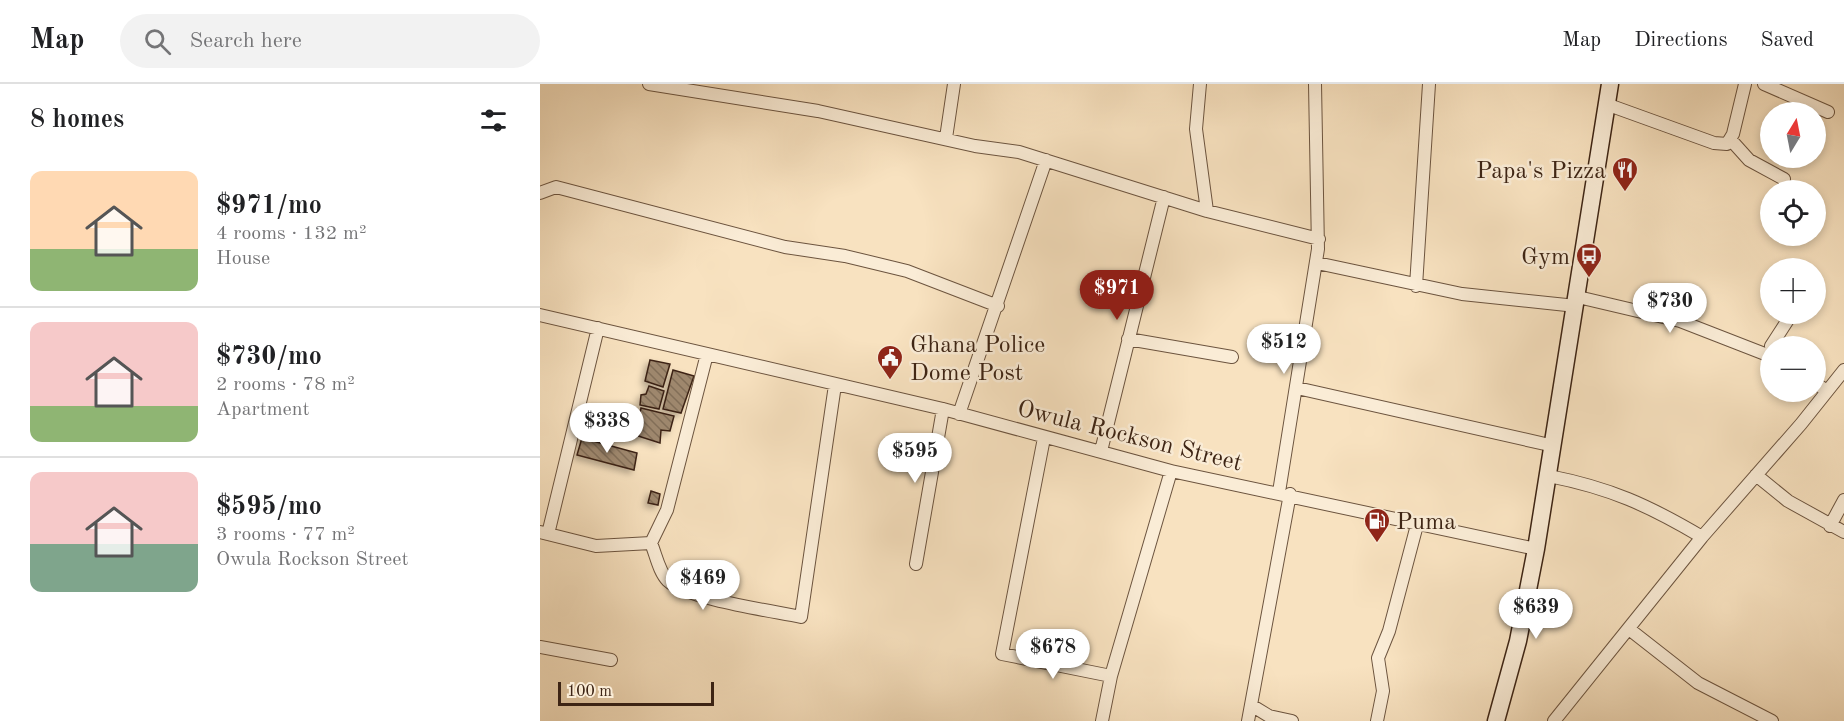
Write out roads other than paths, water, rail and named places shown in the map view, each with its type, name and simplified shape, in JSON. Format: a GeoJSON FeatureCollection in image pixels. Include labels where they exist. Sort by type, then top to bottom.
{"type":"FeatureCollection","features":[{"type":"Feature","properties":{"kind":"main road"},"geometry":{"type":"LineString","coordinates":[[1497,721],[1518,641],[1549,476],[1610,84]]}},
{"type":"Feature","properties":{"kind":"street"},"geometry":{"type":"LineString","coordinates":[[649,84],[818,111],[1046,160],[1208,211],[1319,239]]}},
{"type":"Feature","properties":{"kind":"street"},"geometry":{"type":"LineString","coordinates":[[946,138],[954,84]]}},
{"type":"Feature","properties":{"kind":"street"},"geometry":{"type":"LineString","coordinates":[[1200,84],[1196,129],[1208,211]]}},
{"type":"Feature","properties":{"kind":"street"},"geometry":{"type":"LineString","coordinates":[[1248,721],[1285,493],[1297,388],[1317,263],[1319,239],[1315,84]]}},
{"type":"Feature","properties":{"kind":"street"},"geometry":{"type":"LineString","coordinates":[[1416,286],[1429,84]]}},
{"type":"Feature","properties":{"kind":"street"},"geometry":{"type":"LineString","coordinates":[[1606,104],[1714,143],[1727,144],[1731,140],[1745,84]]}},
{"type":"Feature","properties":{"kind":"street"},"geometry":{"type":"LineString","coordinates":[[1764,84],[1828,112]]}},
{"type":"Feature","properties":{"kind":"street"},"geometry":{"type":"LineString","coordinates":[[1731,140],[1749,160],[1784,179]]}},
{"type":"Feature","properties":{"kind":"street"},"geometry":{"type":"LineString","coordinates":[[959,414],[998,306],[1046,160]]}},
{"type":"Feature","properties":{"kind":"street"},"geometry":{"type":"LineString","coordinates":[[540,193],[556,187],[785,247],[885,265],[957,289],[998,306]]}},
{"type":"Feature","properties":{"kind":"street"},"geometry":{"type":"LineString","coordinates":[[1101,452],[1164,197]]}},
{"type":"Feature","properties":{"kind":"street"},"geometry":{"type":"LineString","coordinates":[[1317,263],[1416,286],[1511,301],[1577,302],[1680,321],[1760,348]]}},
{"type":"Feature","properties":{"kind":"street","name":"Owula Rockson Street"},"geometry":{"type":"LineString","coordinates":[[540,315],[943,409],[1171,471],[1285,493],[1418,525],[1536,549]]}},
{"type":"Feature","properties":{"kind":"street"},"geometry":{"type":"LineString","coordinates":[[598,328],[544,533],[596,546],[651,543]]}},
{"type":"Feature","properties":{"kind":"street"},"geometry":{"type":"LineString","coordinates":[[1128,339],[1232,357]]}},
{"type":"Feature","properties":{"kind":"street"},"geometry":{"type":"LineString","coordinates":[[707,354],[667,510],[651,543],[662,573],[675,586],[735,603],[801,617],[835,385]]}},
{"type":"Feature","properties":{"kind":"street"},"geometry":{"type":"LineString","coordinates":[[1554,721],[1702,537],[1844,370]]}},
{"type":"Feature","properties":{"kind":"street"},"geometry":{"type":"LineString","coordinates":[[1297,388],[1554,446]]}},
{"type":"Feature","properties":{"kind":"street"},"geometry":{"type":"LineString","coordinates":[[916,564],[943,409]]}},
{"type":"Feature","properties":{"kind":"street"},"geometry":{"type":"LineString","coordinates":[[1044,438],[1002,654],[1111,676]]}},
{"type":"Feature","properties":{"kind":"street"},"geometry":{"type":"LineString","coordinates":[[1102,721],[1111,676],[1171,471]]}},
{"type":"Feature","properties":{"kind":"street"},"geometry":{"type":"LineString","coordinates":[[1756,475],[1788,501],[1844,532]]}},
{"type":"Feature","properties":{"kind":"street"},"geometry":{"type":"LineString","coordinates":[[1549,476],[1615,491],[1663,513],[1702,537]]}},
{"type":"Feature","properties":{"kind":"street"},"geometry":{"type":"LineString","coordinates":[[1830,526],[1844,500]]}},
{"type":"Feature","properties":{"kind":"street"},"geometry":{"type":"LineString","coordinates":[[1377,721],[1383,691],[1378,658],[1389,631],[1418,525]]}},
{"type":"Feature","properties":{"kind":"street"},"geometry":{"type":"LineString","coordinates":[[1629,629],[1698,683],[1772,721]]}},
{"type":"Feature","properties":{"kind":"street"},"geometry":{"type":"LineString","coordinates":[[540,647],[611,660]]}},
{"type":"Feature","properties":{"kind":"street"},"geometry":{"type":"LineString","coordinates":[[1251,705],[1269,716],[1292,721]]}},
{"type":"Feature","properties":{"kind":"place","name":"Papa's Pizza"},"geometry":{"type":"Point","coordinates":[1625,193]}},
{"type":"Feature","properties":{"kind":"place","name":"Gym"},"geometry":{"type":"Point","coordinates":[1589,279]}},
{"type":"Feature","properties":{"kind":"place","name":"Ghana Police Dome Post"},"geometry":{"type":"Point","coordinates":[890,381]}},
{"type":"Feature","properties":{"kind":"place","name":"Puma"},"geometry":{"type":"Point","coordinates":[1377,544]}}]}
